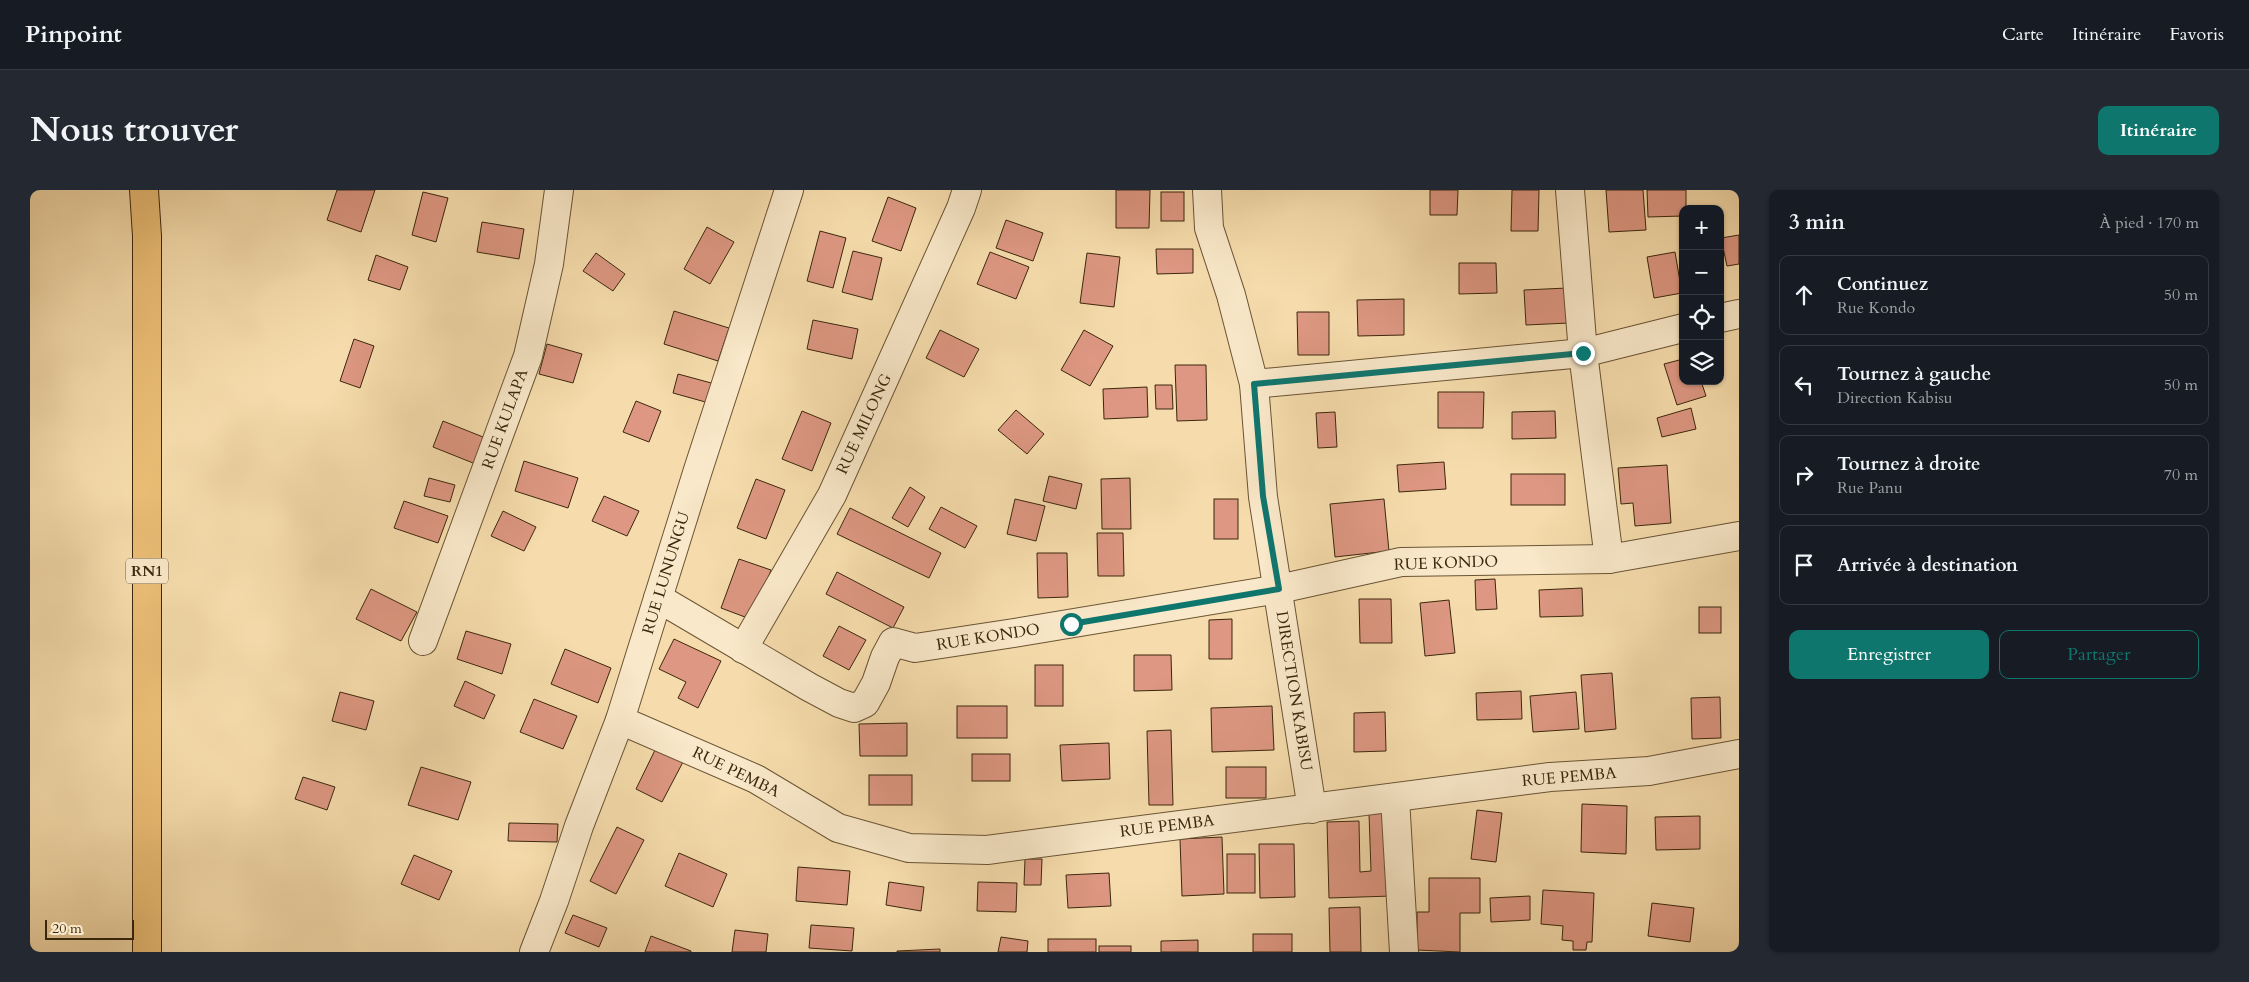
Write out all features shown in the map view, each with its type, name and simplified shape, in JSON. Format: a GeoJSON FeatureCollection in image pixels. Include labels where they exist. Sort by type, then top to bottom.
{"type":"FeatureCollection","features":[{"type":"Feature","properties":{"kind":"highway","name":"RN1"},"geometry":{"type":"LineString","coordinates":[[144,190],[147,236],[147,952]]}},
{"type":"Feature","properties":{"kind":"street","name":"RUE KULAPA"},"geometry":{"type":"LineString","coordinates":[[423,642],[528,356],[549,264],[559,190]]}},
{"type":"Feature","properties":{"kind":"street","name":"RUE LUNUNGU"},"geometry":{"type":"LineString","coordinates":[[534,952],[554,901],[579,826],[620,720],[788,190]]}},
{"type":"Feature","properties":{"kind":"street","name":"RUE MILONG"},"geometry":{"type":"LineString","coordinates":[[744,649],[832,495],[914,315],[967,190]]}},
{"type":"Feature","properties":{"kind":"street","name":"DIRECTION KABISU"},"geometry":{"type":"LineString","coordinates":[[1207,190],[1209,228],[1231,295],[1254,384],[1263,496],[1312,809]]}},
{"type":"Feature","properties":{"kind":"street"},"geometry":{"type":"LineString","coordinates":[[1570,190],[1583,353],[1609,559]]}},
{"type":"Feature","properties":{"kind":"street"},"geometry":{"type":"LineString","coordinates":[[1724,317],[1739,314]]}},
{"type":"Feature","properties":{"kind":"street"},"geometry":{"type":"LineString","coordinates":[[1254,384],[1583,353],[1679,329]]}},
{"type":"Feature","properties":{"kind":"street","name":"RUE KONDO"},"geometry":{"type":"LineString","coordinates":[[658,598],[809,687],[839,703],[854,708],[865,703],[876,683],[885,657],[893,642],[915,648],[1279,589],[1401,562],[1609,559],[1739,536]]}},
{"type":"Feature","properties":{"kind":"street","name":"RUE PEMBA"},"geometry":{"type":"LineString","coordinates":[[620,720],[756,778],[838,828],[909,848],[987,850],[1312,809],[1550,776],[1649,771],[1739,754]]}},
{"type":"Feature","properties":{"kind":"street"},"geometry":{"type":"LineString","coordinates":[[1394,798],[1404,952]]}},
{"type":"Feature","properties":{"kind":"building"},"geometry":{"type":"Polygon","coordinates":[[[337,190],[375,190],[361,232],[327,220],[337,190]]]}},
{"type":"Feature","properties":{"kind":"building"},"geometry":{"type":"Polygon","coordinates":[[[1116,190],[1150,190],[1149,228],[1116,228],[1116,190]]]}},
{"type":"Feature","properties":{"kind":"building"},"geometry":{"type":"Polygon","coordinates":[[[1430,190],[1458,190],[1457,215],[1430,215],[1430,190]]]}},
{"type":"Feature","properties":{"kind":"building"},"geometry":{"type":"Polygon","coordinates":[[[1512,190],[1539,190],[1538,231],[1511,231],[1512,190]]]}},
{"type":"Feature","properties":{"kind":"building"},"geometry":{"type":"Polygon","coordinates":[[[1606,190],[1643,190],[1646,230],[1609,232],[1606,190]]]}},
{"type":"Feature","properties":{"kind":"building"},"geometry":{"type":"Polygon","coordinates":[[[1647,190],[1686,190],[1686,205],[1679,205],[1679,216],[1648,217],[1647,190]]]}},
{"type":"Feature","properties":{"kind":"building"},"geometry":{"type":"Polygon","coordinates":[[[423,192],[448,198],[436,242],[412,235],[423,192]]]}},
{"type":"Feature","properties":{"kind":"building"},"geometry":{"type":"Polygon","coordinates":[[[1161,192],[1184,192],[1184,221],[1161,221],[1161,192]]]}},
{"type":"Feature","properties":{"kind":"building"},"geometry":{"type":"Polygon","coordinates":[[[888,197],[916,208],[901,251],[872,241],[888,197]]]}},
{"type":"Feature","properties":{"kind":"building"},"geometry":{"type":"Polygon","coordinates":[[[1006,220],[1043,233],[1033,261],[996,248],[1006,220]]]}},
{"type":"Feature","properties":{"kind":"building"},"geometry":{"type":"Polygon","coordinates":[[[482,222],[524,229],[519,259],[477,252],[482,222]]]}},
{"type":"Feature","properties":{"kind":"building"},"geometry":{"type":"Polygon","coordinates":[[[707,227],[734,242],[710,284],[684,269],[707,227]]]}},
{"type":"Feature","properties":{"kind":"building"},"geometry":{"type":"Polygon","coordinates":[[[820,231],[846,238],[833,288],[807,281],[820,231]]]}},
{"type":"Feature","properties":{"kind":"building"},"geometry":{"type":"Polygon","coordinates":[[[1739,235],[1739,264],[1727,266],[1724,252],[1724,238],[1739,235]]]}},
{"type":"Feature","properties":{"kind":"building"},"geometry":{"type":"Polygon","coordinates":[[[1156,249],[1193,249],[1193,273],[1157,274],[1156,249]]]}},
{"type":"Feature","properties":{"kind":"building"},"geometry":{"type":"Polygon","coordinates":[[[853,251],[882,258],[872,300],[842,292],[853,251]]]}},
{"type":"Feature","properties":{"kind":"building"},"geometry":{"type":"Polygon","coordinates":[[[990,252],[1029,267],[1016,299],[977,284],[990,252]]]}},
{"type":"Feature","properties":{"kind":"building"},"geometry":{"type":"Polygon","coordinates":[[[1675,252],[1679,275],[1679,294],[1654,298],[1647,257],[1675,252]]]}},
{"type":"Feature","properties":{"kind":"building"},"geometry":{"type":"Polygon","coordinates":[[[596,253],[625,274],[613,291],[583,271],[596,253]]]}},
{"type":"Feature","properties":{"kind":"building"},"geometry":{"type":"Polygon","coordinates":[[[1087,253],[1120,257],[1114,307],[1080,303],[1087,253]]]}},
{"type":"Feature","properties":{"kind":"building"},"geometry":{"type":"Polygon","coordinates":[[[376,255],[408,267],[400,290],[368,280],[376,255]]]}},
{"type":"Feature","properties":{"kind":"building"},"geometry":{"type":"Polygon","coordinates":[[[1459,263],[1496,263],[1497,293],[1459,294],[1459,263]]]}},
{"type":"Feature","properties":{"kind":"building"},"geometry":{"type":"Polygon","coordinates":[[[1567,288],[1569,323],[1526,325],[1524,290],[1567,288]]]}},
{"type":"Feature","properties":{"kind":"building"},"geometry":{"type":"Polygon","coordinates":[[[1404,299],[1404,335],[1358,336],[1357,300],[1404,299]]]}},
{"type":"Feature","properties":{"kind":"building"},"geometry":{"type":"Polygon","coordinates":[[[674,311],[729,328],[718,361],[664,344],[674,311]]]}},
{"type":"Feature","properties":{"kind":"building"},"geometry":{"type":"Polygon","coordinates":[[[1297,312],[1329,312],[1329,355],[1298,355],[1297,312]]]}},
{"type":"Feature","properties":{"kind":"building"},"geometry":{"type":"Polygon","coordinates":[[[813,320],[858,329],[852,359],[807,349],[813,320]]]}},
{"type":"Feature","properties":{"kind":"building"},"geometry":{"type":"Polygon","coordinates":[[[940,330],[979,349],[964,377],[926,358],[940,330]]]}},
{"type":"Feature","properties":{"kind":"building"},"geometry":{"type":"Polygon","coordinates":[[[1084,330],[1113,346],[1090,386],[1061,370],[1084,330]]]}},
{"type":"Feature","properties":{"kind":"building"},"geometry":{"type":"Polygon","coordinates":[[[354,339],[374,346],[360,388],[340,381],[354,339]]]}},
{"type":"Feature","properties":{"kind":"building"},"geometry":{"type":"Polygon","coordinates":[[[547,344],[582,354],[573,383],[539,374],[547,344]]]}},
{"type":"Feature","properties":{"kind":"building"},"geometry":{"type":"Polygon","coordinates":[[[1679,360],[1679,385],[1702,385],[1706,396],[1677,405],[1664,364],[1679,360]]]}},
{"type":"Feature","properties":{"kind":"building"},"geometry":{"type":"Polygon","coordinates":[[[1175,365],[1206,365],[1207,420],[1177,421],[1175,365]]]}},
{"type":"Feature","properties":{"kind":"building"},"geometry":{"type":"Polygon","coordinates":[[[678,374],[715,384],[709,403],[673,393],[678,374]]]}},
{"type":"Feature","properties":{"kind":"building"},"geometry":{"type":"Polygon","coordinates":[[[1155,385],[1172,385],[1173,409],[1156,409],[1155,385]]]}},
{"type":"Feature","properties":{"kind":"building"},"geometry":{"type":"Polygon","coordinates":[[[1147,387],[1148,417],[1104,419],[1103,389],[1147,387]]]}},
{"type":"Feature","properties":{"kind":"building"},"geometry":{"type":"Polygon","coordinates":[[[1438,392],[1484,392],[1483,428],[1438,428],[1438,392]]]}},
{"type":"Feature","properties":{"kind":"building"},"geometry":{"type":"Polygon","coordinates":[[[636,401],[661,411],[649,442],[623,432],[636,401]]]}},
{"type":"Feature","properties":{"kind":"building"},"geometry":{"type":"Polygon","coordinates":[[[1691,408],[1696,429],[1662,437],[1657,418],[1691,408]]]}},
{"type":"Feature","properties":{"kind":"building"},"geometry":{"type":"Polygon","coordinates":[[[1016,410],[1044,434],[1027,454],[998,430],[1016,410]]]}},
{"type":"Feature","properties":{"kind":"building"},"geometry":{"type":"Polygon","coordinates":[[[802,411],[831,423],[812,471],[782,459],[802,411]]]}},
{"type":"Feature","properties":{"kind":"building"},"geometry":{"type":"Polygon","coordinates":[[[1555,411],[1556,438],[1512,439],[1512,412],[1555,411]]]}},
{"type":"Feature","properties":{"kind":"building"},"geometry":{"type":"Polygon","coordinates":[[[1335,412],[1337,447],[1318,448],[1316,413],[1335,412]]]}},
{"type":"Feature","properties":{"kind":"building"},"geometry":{"type":"Polygon","coordinates":[[[443,421],[488,439],[478,465],[433,447],[443,421]]]}},
{"type":"Feature","properties":{"kind":"building"},"geometry":{"type":"Polygon","coordinates":[[[524,461],[578,478],[568,508],[515,491],[524,461]]]}},
{"type":"Feature","properties":{"kind":"building"},"geometry":{"type":"Polygon","coordinates":[[[1444,462],[1446,489],[1399,492],[1397,465],[1444,462]]]}},
{"type":"Feature","properties":{"kind":"building"},"geometry":{"type":"Polygon","coordinates":[[[1667,465],[1671,523],[1635,526],[1633,503],[1621,504],[1618,468],[1667,465]]]}},
{"type":"Feature","properties":{"kind":"building"},"geometry":{"type":"Polygon","coordinates":[[[1511,474],[1565,474],[1565,505],[1511,505],[1511,474]]]}},
{"type":"Feature","properties":{"kind":"building"},"geometry":{"type":"Polygon","coordinates":[[[1049,476],[1082,484],[1076,509],[1043,501],[1049,476]]]}},
{"type":"Feature","properties":{"kind":"building"},"geometry":{"type":"Polygon","coordinates":[[[429,478],[455,485],[450,502],[424,496],[429,478]]]}},
{"type":"Feature","properties":{"kind":"building"},"geometry":{"type":"Polygon","coordinates":[[[1130,478],[1131,529],[1102,529],[1101,479],[1130,478]]]}},
{"type":"Feature","properties":{"kind":"building"},"geometry":{"type":"Polygon","coordinates":[[[756,479],[785,490],[766,539],[737,528],[756,479]]]}},
{"type":"Feature","properties":{"kind":"building"},"geometry":{"type":"Polygon","coordinates":[[[910,487],[925,497],[908,527],[892,518],[910,487]]]}},
{"type":"Feature","properties":{"kind":"building"},"geometry":{"type":"Polygon","coordinates":[[[604,496],[639,511],[627,536],[592,521],[604,496]]]}},
{"type":"Feature","properties":{"kind":"building"},"geometry":{"type":"Polygon","coordinates":[[[1015,499],[1045,506],[1036,541],[1007,534],[1015,499]]]}},
{"type":"Feature","properties":{"kind":"building"},"geometry":{"type":"Polygon","coordinates":[[[1214,499],[1238,499],[1238,539],[1214,539],[1214,499]]]}},
{"type":"Feature","properties":{"kind":"building"},"geometry":{"type":"Polygon","coordinates":[[[1384,499],[1389,551],[1335,557],[1330,504],[1384,499]]]}},
{"type":"Feature","properties":{"kind":"building"},"geometry":{"type":"Polygon","coordinates":[[[404,501],[448,516],[438,543],[394,528],[404,501]]]}},
{"type":"Feature","properties":{"kind":"building"},"geometry":{"type":"Polygon","coordinates":[[[941,507],[977,526],[965,548],[929,529],[941,507]]]}},
{"type":"Feature","properties":{"kind":"building"},"geometry":{"type":"Polygon","coordinates":[[[850,508],[941,553],[929,578],[837,534],[850,508]]]}},
{"type":"Feature","properties":{"kind":"building"},"geometry":{"type":"Polygon","coordinates":[[[503,511],[536,527],[524,551],[491,536],[503,511]]]}},
{"type":"Feature","properties":{"kind":"building"},"geometry":{"type":"Polygon","coordinates":[[[1097,533],[1123,533],[1124,576],[1098,576],[1097,533]]]}},
{"type":"Feature","properties":{"kind":"building"},"geometry":{"type":"Polygon","coordinates":[[[1037,553],[1067,553],[1068,597],[1038,598],[1037,553]]]}},
{"type":"Feature","properties":{"kind":"building"},"geometry":{"type":"Polygon","coordinates":[[[739,559],[771,570],[753,620],[721,608],[739,559]]]}},
{"type":"Feature","properties":{"kind":"building"},"geometry":{"type":"Polygon","coordinates":[[[837,572],[904,607],[893,628],[826,594],[837,572]]]}},
{"type":"Feature","properties":{"kind":"building"},"geometry":{"type":"Polygon","coordinates":[[[1495,579],[1497,609],[1476,610],[1475,580],[1495,579]]]}},
{"type":"Feature","properties":{"kind":"building"},"geometry":{"type":"Polygon","coordinates":[[[1582,588],[1583,616],[1540,617],[1539,590],[1582,588]]]}},
{"type":"Feature","properties":{"kind":"building"},"geometry":{"type":"Polygon","coordinates":[[[371,589],[417,612],[401,641],[356,619],[371,589]]]}},
{"type":"Feature","properties":{"kind":"building"},"geometry":{"type":"Polygon","coordinates":[[[1359,599],[1391,599],[1392,643],[1360,643],[1359,599]]]}},
{"type":"Feature","properties":{"kind":"building"},"geometry":{"type":"Polygon","coordinates":[[[1449,600],[1455,653],[1425,656],[1420,603],[1449,600]]]}},
{"type":"Feature","properties":{"kind":"building"},"geometry":{"type":"Polygon","coordinates":[[[1699,607],[1721,607],[1721,633],[1699,633],[1699,607]]]}},
{"type":"Feature","properties":{"kind":"building"},"geometry":{"type":"Polygon","coordinates":[[[1232,619],[1232,659],[1209,659],[1209,620],[1232,619]]]}},
{"type":"Feature","properties":{"kind":"building"},"geometry":{"type":"Polygon","coordinates":[[[839,626],[866,640],[849,670],[823,656],[839,626]]]}},
{"type":"Feature","properties":{"kind":"building"},"geometry":{"type":"Polygon","coordinates":[[[466,631],[511,644],[502,674],[457,659],[466,631]]]}},
{"type":"Feature","properties":{"kind":"building"},"geometry":{"type":"Polygon","coordinates":[[[674,639],[721,661],[698,708],[678,698],[686,682],[659,669],[674,639]]]}},
{"type":"Feature","properties":{"kind":"building"},"geometry":{"type":"Polygon","coordinates":[[[565,649],[611,668],[598,703],[551,684],[565,649]]]}},
{"type":"Feature","properties":{"kind":"building"},"geometry":{"type":"Polygon","coordinates":[[[1134,655],[1171,655],[1172,690],[1134,691],[1134,655]]]}},
{"type":"Feature","properties":{"kind":"building"},"geometry":{"type":"Polygon","coordinates":[[[1035,665],[1063,665],[1063,706],[1035,706],[1035,665]]]}},
{"type":"Feature","properties":{"kind":"building"},"geometry":{"type":"Polygon","coordinates":[[[1612,673],[1616,729],[1585,732],[1581,675],[1612,673]]]}},
{"type":"Feature","properties":{"kind":"building"},"geometry":{"type":"Polygon","coordinates":[[[465,681],[495,695],[484,719],[454,706],[465,681]]]}},
{"type":"Feature","properties":{"kind":"building"},"geometry":{"type":"Polygon","coordinates":[[[1521,691],[1522,719],[1477,720],[1476,693],[1521,691]]]}},
{"type":"Feature","properties":{"kind":"building"},"geometry":{"type":"Polygon","coordinates":[[[340,692],[374,701],[366,730],[332,721],[340,692]]]}},
{"type":"Feature","properties":{"kind":"building"},"geometry":{"type":"Polygon","coordinates":[[[1576,692],[1579,729],[1533,732],[1530,696],[1576,692]]]}},
{"type":"Feature","properties":{"kind":"building"},"geometry":{"type":"Polygon","coordinates":[[[1720,697],[1721,738],[1692,739],[1691,698],[1720,697]]]}},
{"type":"Feature","properties":{"kind":"building"},"geometry":{"type":"Polygon","coordinates":[[[534,699],[577,716],[563,749],[520,732],[534,699]]]}},
{"type":"Feature","properties":{"kind":"building"},"geometry":{"type":"Polygon","coordinates":[[[957,706],[1007,706],[1007,738],[957,738],[957,706]]]}},
{"type":"Feature","properties":{"kind":"building"},"geometry":{"type":"Polygon","coordinates":[[[1272,706],[1274,750],[1212,752],[1211,708],[1272,706]]]}},
{"type":"Feature","properties":{"kind":"building"},"geometry":{"type":"Polygon","coordinates":[[[1385,712],[1386,751],[1354,752],[1354,713],[1385,712]]]}},
{"type":"Feature","properties":{"kind":"building"},"geometry":{"type":"Polygon","coordinates":[[[907,723],[907,756],[860,756],[859,724],[907,723]]]}},
{"type":"Feature","properties":{"kind":"building"},"geometry":{"type":"Polygon","coordinates":[[[1171,730],[1173,805],[1149,805],[1147,731],[1171,730]]]}},
{"type":"Feature","properties":{"kind":"building"},"geometry":{"type":"Polygon","coordinates":[[[1109,743],[1110,779],[1062,781],[1060,745],[1109,743]]]}},
{"type":"Feature","properties":{"kind":"building"},"geometry":{"type":"Polygon","coordinates":[[[656,748],[683,762],[662,802],[636,789],[656,748]]]}},
{"type":"Feature","properties":{"kind":"building"},"geometry":{"type":"Polygon","coordinates":[[[972,754],[1010,754],[1010,781],[972,781],[972,754]]]}},
{"type":"Feature","properties":{"kind":"building"},"geometry":{"type":"Polygon","coordinates":[[[421,767],[471,782],[458,820],[408,805],[421,767]]]}},
{"type":"Feature","properties":{"kind":"building"},"geometry":{"type":"Polygon","coordinates":[[[1226,767],[1266,767],[1266,798],[1226,798],[1226,767]]]}},
{"type":"Feature","properties":{"kind":"building"},"geometry":{"type":"Polygon","coordinates":[[[869,775],[912,775],[912,805],[869,805],[869,775]]]}},
{"type":"Feature","properties":{"kind":"building"},"geometry":{"type":"Polygon","coordinates":[[[303,777],[335,787],[327,810],[295,799],[303,777]]]}},
{"type":"Feature","properties":{"kind":"building"},"geometry":{"type":"Polygon","coordinates":[[[1582,804],[1627,806],[1626,854],[1581,852],[1582,804]]]}},
{"type":"Feature","properties":{"kind":"building"},"geometry":{"type":"Polygon","coordinates":[[[1477,810],[1502,813],[1496,862],[1471,859],[1477,810]]]}},
{"type":"Feature","properties":{"kind":"building"},"geometry":{"type":"Polygon","coordinates":[[[1390,813],[1392,896],[1329,898],[1327,822],[1359,821],[1360,872],[1371,871],[1369,814],[1390,813]]]}},
{"type":"Feature","properties":{"kind":"building"},"geometry":{"type":"Polygon","coordinates":[[[1700,816],[1700,849],[1656,850],[1655,817],[1700,816]]]}},
{"type":"Feature","properties":{"kind":"building"},"geometry":{"type":"Polygon","coordinates":[[[509,823],[558,824],[557,842],[508,841],[509,823]]]}},
{"type":"Feature","properties":{"kind":"building"},"geometry":{"type":"Polygon","coordinates":[[[617,827],[644,840],[616,894],[590,881],[617,827]]]}},
{"type":"Feature","properties":{"kind":"building"},"geometry":{"type":"Polygon","coordinates":[[[1222,837],[1224,894],[1182,896],[1180,839],[1222,837]]]}},
{"type":"Feature","properties":{"kind":"building"},"geometry":{"type":"Polygon","coordinates":[[[1259,844],[1294,844],[1295,897],[1260,898],[1259,844]]]}},
{"type":"Feature","properties":{"kind":"building"},"geometry":{"type":"Polygon","coordinates":[[[679,853],[727,874],[713,907],[665,886],[679,853]]]}},
{"type":"Feature","properties":{"kind":"building"},"geometry":{"type":"Polygon","coordinates":[[[1227,854],[1255,854],[1255,893],[1227,893],[1227,854]]]}},
{"type":"Feature","properties":{"kind":"building"},"geometry":{"type":"Polygon","coordinates":[[[414,855],[452,871],[439,900],[401,884],[414,855]]]}},
{"type":"Feature","properties":{"kind":"building"},"geometry":{"type":"Polygon","coordinates":[[[1025,859],[1042,859],[1041,885],[1024,885],[1025,859]]]}},
{"type":"Feature","properties":{"kind":"building"},"geometry":{"type":"Polygon","coordinates":[[[798,867],[850,871],[847,905],[796,901],[798,867]]]}},
{"type":"Feature","properties":{"kind":"building"},"geometry":{"type":"Polygon","coordinates":[[[1109,873],[1111,906],[1068,908],[1066,875],[1109,873]]]}},
{"type":"Feature","properties":{"kind":"building"},"geometry":{"type":"Polygon","coordinates":[[[1429,878],[1480,878],[1480,913],[1460,913],[1460,952],[1417,950],[1417,912],[1429,912],[1429,878]]]}},
{"type":"Feature","properties":{"kind":"building"},"geometry":{"type":"Polygon","coordinates":[[[889,882],[924,887],[921,911],[886,905],[889,882]]]}},
{"type":"Feature","properties":{"kind":"building"},"geometry":{"type":"Polygon","coordinates":[[[978,882],[1017,883],[1016,912],[977,911],[978,882]]]}},
{"type":"Feature","properties":{"kind":"building"},"geometry":{"type":"Polygon","coordinates":[[[1543,890],[1594,893],[1592,942],[1587,942],[1586,950],[1573,950],[1573,941],[1562,940],[1563,926],[1541,924],[1543,890]]]}},
{"type":"Feature","properties":{"kind":"building"},"geometry":{"type":"Polygon","coordinates":[[[1530,896],[1530,920],[1491,922],[1490,898],[1530,896]]]}},
{"type":"Feature","properties":{"kind":"building"},"geometry":{"type":"Polygon","coordinates":[[[1652,903],[1694,908],[1690,942],[1648,936],[1652,903]]]}},
{"type":"Feature","properties":{"kind":"building"},"geometry":{"type":"Polygon","coordinates":[[[1360,907],[1361,952],[1330,952],[1329,908],[1360,907]]]}},
{"type":"Feature","properties":{"kind":"building"},"geometry":{"type":"Polygon","coordinates":[[[573,915],[607,928],[599,947],[565,933],[573,915]]]}},
{"type":"Feature","properties":{"kind":"building"},"geometry":{"type":"Polygon","coordinates":[[[811,925],[854,928],[852,951],[809,948],[811,925]]]}},
{"type":"Feature","properties":{"kind":"building"},"geometry":{"type":"Polygon","coordinates":[[[735,930],[768,934],[766,952],[732,952],[735,930]]]}},
{"type":"Feature","properties":{"kind":"building"},"geometry":{"type":"Polygon","coordinates":[[[1253,934],[1292,934],[1292,952],[1253,952],[1253,934]]]}},
{"type":"Feature","properties":{"kind":"building"},"geometry":{"type":"Polygon","coordinates":[[[651,936],[691,951],[691,952],[645,952],[651,936]]]}},
{"type":"Feature","properties":{"kind":"building"},"geometry":{"type":"Polygon","coordinates":[[[1001,937],[1028,941],[1027,952],[998,952],[1001,937]]]}},
{"type":"Feature","properties":{"kind":"building"},"geometry":{"type":"Polygon","coordinates":[[[1048,939],[1096,939],[1096,952],[1048,952],[1048,939]]]}},
{"type":"Feature","properties":{"kind":"building"},"geometry":{"type":"Polygon","coordinates":[[[1198,940],[1198,952],[1161,952],[1161,941],[1198,940]]]}},
{"type":"Feature","properties":{"kind":"building"},"geometry":{"type":"Polygon","coordinates":[[[1099,946],[1131,946],[1131,952],[1099,952],[1099,946]]]}},
{"type":"Feature","properties":{"kind":"building"},"geometry":{"type":"Polygon","coordinates":[[[940,949],[940,952],[897,952],[897,951],[940,949]]]}},
{"type":"Feature","properties":{"kind":"route"},"geometry":{"type":"LineString","coordinates":[[1071,624],[1279,589],[1263,496],[1254,384],[1314,380],[1583,353]]}}]}
